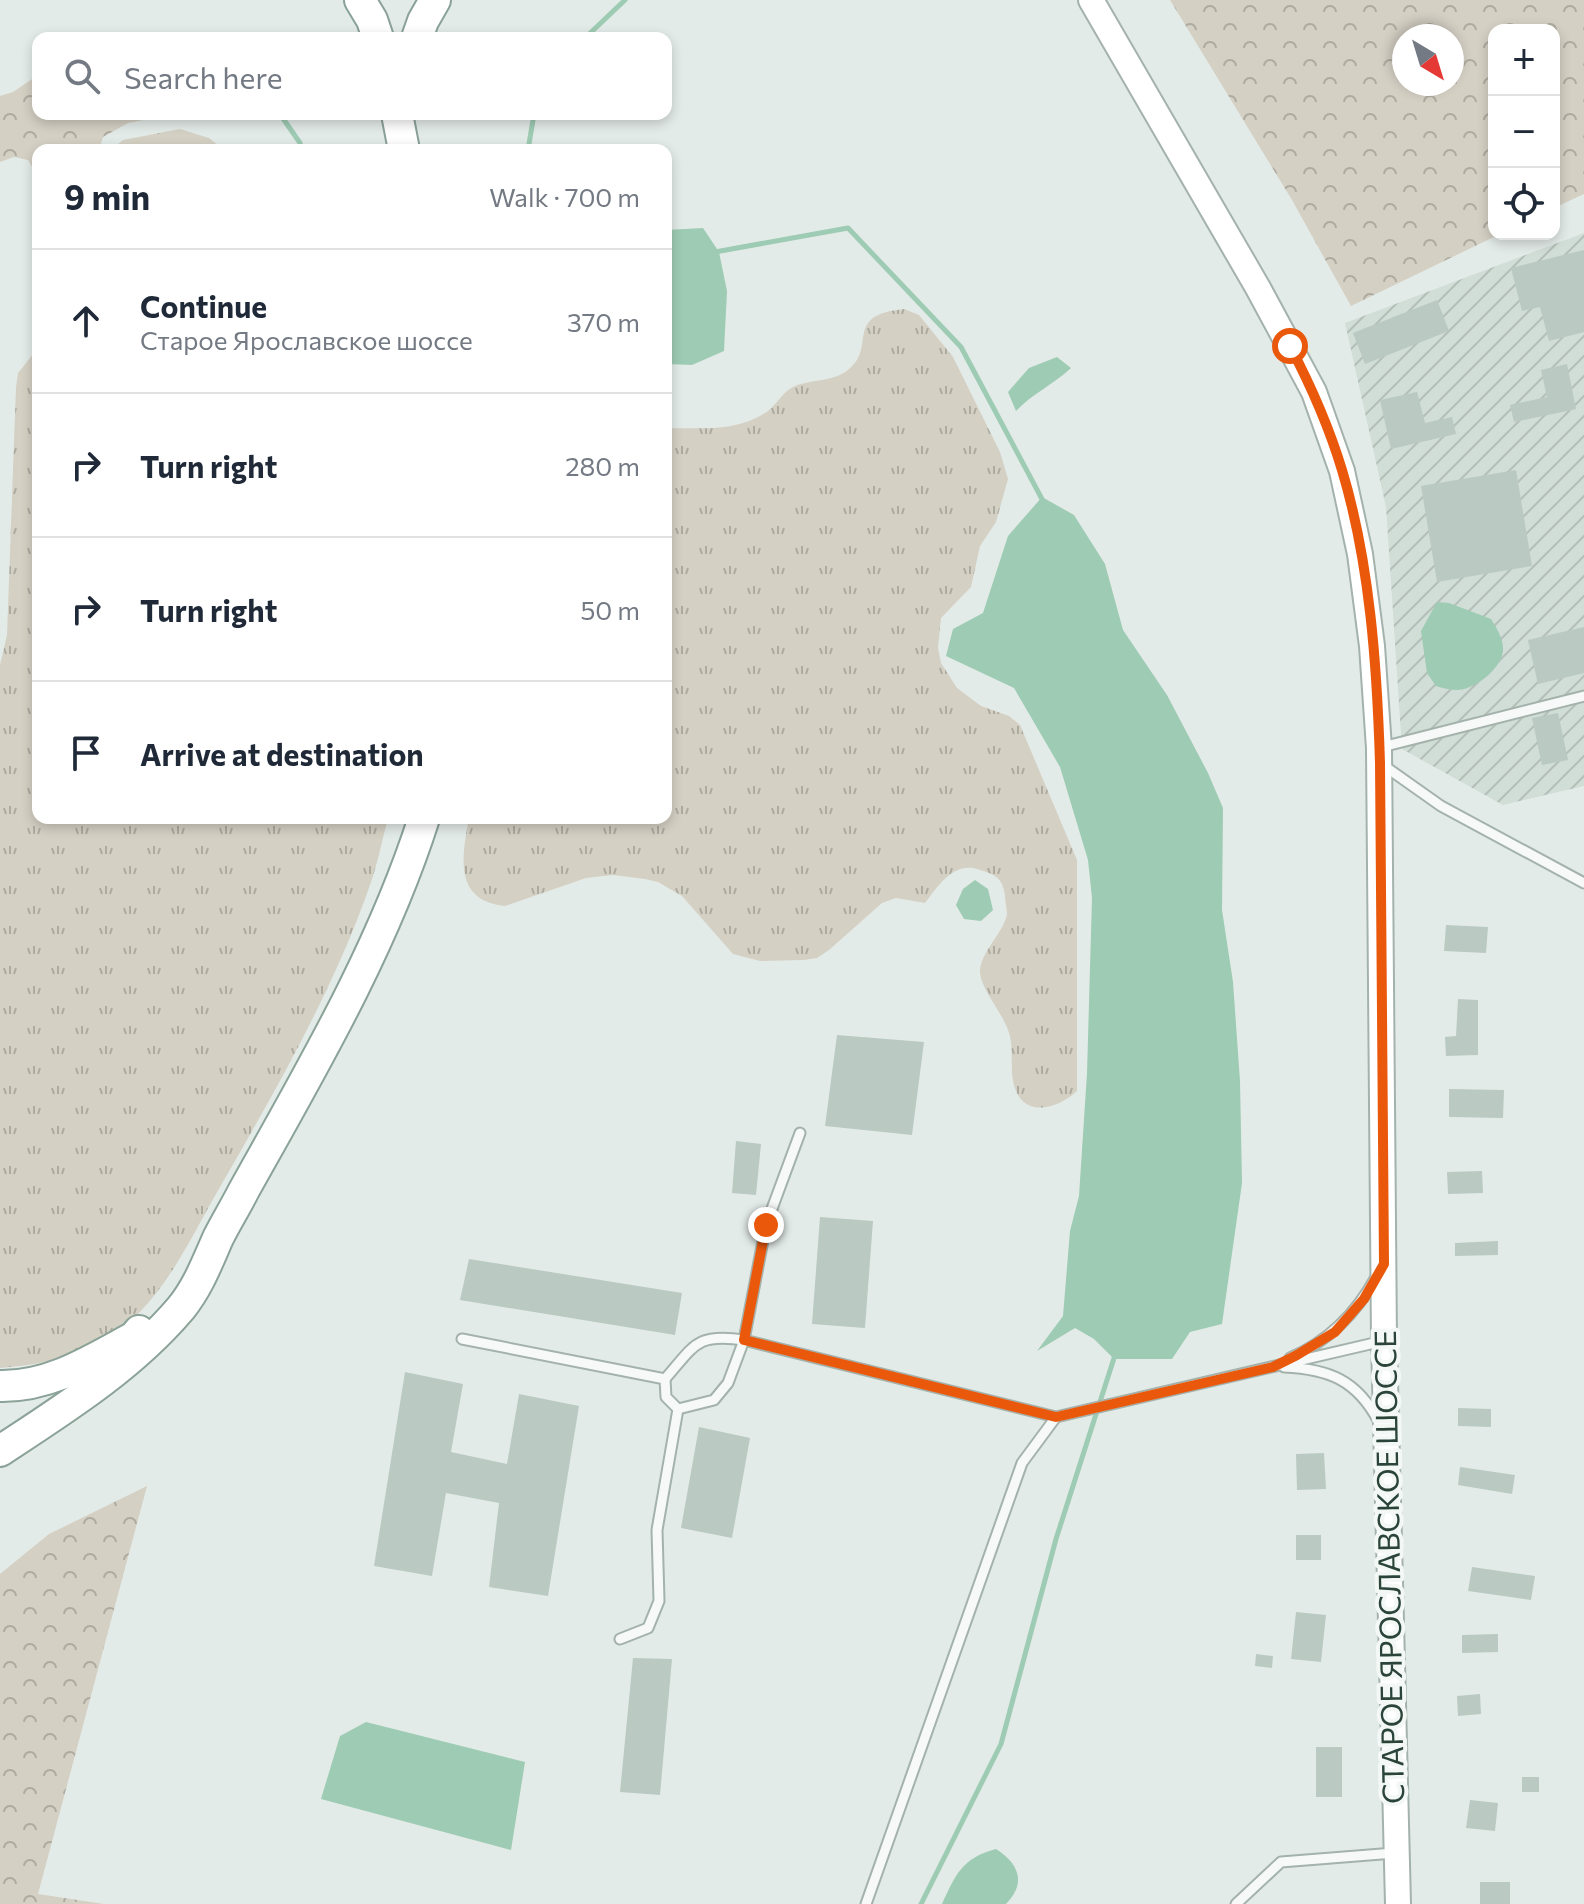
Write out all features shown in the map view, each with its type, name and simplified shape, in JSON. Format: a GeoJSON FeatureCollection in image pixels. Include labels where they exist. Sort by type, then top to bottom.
{"type":"FeatureCollection","features":[{"type":"Feature","properties":{"kind":"highway"},"geometry":{"type":"LineString","coordinates":[[360,0],[375,32]]}},
{"type":"Feature","properties":{"kind":"highway"},"geometry":{"type":"LineString","coordinates":[[419,32],[435,0]]}},
{"type":"Feature","properties":{"kind":"highway"},"geometry":{"type":"LineString","coordinates":[[399,120],[405,144]]}},
{"type":"Feature","properties":{"kind":"highway"},"geometry":{"type":"LineString","coordinates":[[408,144],[410,120]]}},
{"type":"Feature","properties":{"kind":"highway"},"geometry":{"type":"LineString","coordinates":[[0,1451],[98,1384],[153,1337],[197,1287],[220,1235],[383,930],[422,824]]}},
{"type":"Feature","properties":{"kind":"highway"},"geometry":{"type":"LineString","coordinates":[[0,1386],[63,1375],[134,1337],[220,1235]]}},
{"type":"Feature","properties":{"kind":"main road","name":"СТАРОЕ ЯРОСЛАВСКОЕ ШОССЕ"},"geometry":{"type":"LineString","coordinates":[[1091,0],[1290,346],[1329,431],[1353,512],[1360,554],[1372,646],[1380,755],[1384,1341],[1398,1904]]}},
{"type":"Feature","properties":{"kind":"lane"},"geometry":{"type":"LineString","coordinates":[[1380,755],[1584,696]]}},
{"type":"Feature","properties":{"kind":"lane"},"geometry":{"type":"LineString","coordinates":[[1380,755],[1441,806],[1584,883]]}},
{"type":"Feature","properties":{"kind":"lane"},"geometry":{"type":"LineString","coordinates":[[678,1409],[714,1400],[728,1383],[744,1340],[766,1225],[800,1133]]}},
{"type":"Feature","properties":{"kind":"lane"},"geometry":{"type":"LineString","coordinates":[[1273,1367],[1335,1332],[1364,1299],[1384,1264]]}},
{"type":"Feature","properties":{"kind":"lane"},"geometry":{"type":"LineString","coordinates":[[678,1409],[666,1397],[665,1379],[693,1346],[715,1336],[744,1340],[1056,1417],[1384,1341]]}},
{"type":"Feature","properties":{"kind":"lane"},"geometry":{"type":"LineString","coordinates":[[462,1339],[665,1379]]}},
{"type":"Feature","properties":{"kind":"lane"},"geometry":{"type":"LineString","coordinates":[[1273,1367],[1327,1371],[1354,1389],[1372,1407],[1387,1435]]}},
{"type":"Feature","properties":{"kind":"lane"},"geometry":{"type":"LineString","coordinates":[[620,1639],[648,1628],[659,1601],[657,1530],[678,1409]]}},
{"type":"Feature","properties":{"kind":"lane"},"geometry":{"type":"LineString","coordinates":[[866,1904],[1022,1463],[1056,1417]]}},
{"type":"Feature","properties":{"kind":"lane"},"geometry":{"type":"LineString","coordinates":[[1236,1904],[1281,1862],[1397,1853]]}},
{"type":"Feature","properties":{"kind":"shaded area"},"geometry":{"type":"Polygon","coordinates":[[[703,228],[719,252],[727,291],[724,351],[692,365],[672,364],[672,230],[703,228]]]}},
{"type":"Feature","properties":{"kind":"shaded area"},"geometry":{"type":"Polygon","coordinates":[[[1584,233],[1584,786],[1503,805],[1402,749],[1386,507],[1345,323],[1584,233]]]}},
{"type":"Feature","properties":{"kind":"shaded area"},"geometry":{"type":"Polygon","coordinates":[[[1057,357],[1071,368],[1016,411],[1008,392],[1029,368],[1057,357]]]}},
{"type":"Feature","properties":{"kind":"shaded area"},"geometry":{"type":"Polygon","coordinates":[[[1042,497],[1074,515],[1105,564],[1123,630],[1167,695],[1223,808],[1222,910],[1233,982],[1240,1081],[1242,1183],[1222,1324],[1190,1332],[1172,1359],[1114,1359],[1094,1339],[1075,1328],[1037,1351],[1063,1316],[1070,1231],[1079,1196],[1087,1073],[1092,898],[1088,860],[1060,767],[1014,688],[946,656],[953,629],[983,613],[1008,536],[1042,497]]]}},
{"type":"Feature","properties":{"kind":"shaded area"},"geometry":{"type":"Polygon","coordinates":[[[1437,602],[1449,603],[1491,619],[1501,637],[1502,654],[1496,667],[1485,678],[1467,688],[1455,690],[1436,686],[1427,673],[1421,631],[1437,602]]]}},
{"type":"Feature","properties":{"kind":"shaded area"},"geometry":{"type":"Polygon","coordinates":[[[975,880],[988,889],[993,910],[981,921],[964,919],[956,905],[963,889],[975,880]]]}},
{"type":"Feature","properties":{"kind":"shaded area"},"geometry":{"type":"Polygon","coordinates":[[[366,1722],[525,1762],[511,1850],[321,1799],[340,1736],[366,1722]]]}},
{"type":"Feature","properties":{"kind":"shaded area"},"geometry":{"type":"Polygon","coordinates":[[[996,1849],[1010,1861],[1018,1875],[1016,1889],[1006,1904],[942,1904],[968,1862],[996,1849]]]}},
{"type":"Feature","properties":{"kind":"green space"},"geometry":{"type":"Polygon","coordinates":[[[1170,0],[1584,0],[1584,194],[1560,205],[1560,24],[1488,24],[1488,240],[1351,306],[1292,200],[1170,0]]]}},
{"type":"Feature","properties":{"kind":"green space"},"geometry":{"type":"Polygon","coordinates":[[[32,79],[32,120],[143,120],[128,123],[103,137],[101,144],[32,144],[32,167],[28,160],[14,157],[0,162],[0,96],[13,92],[32,79]]]}},
{"type":"Feature","properties":{"kind":"green space"},"geometry":{"type":"Polygon","coordinates":[[[180,129],[209,138],[216,144],[118,144],[123,140],[180,129]]]}},
{"type":"Feature","properties":{"kind":"green space"},"geometry":{"type":"Polygon","coordinates":[[[904,309],[919,315],[953,357],[1000,452],[1008,479],[996,522],[980,546],[971,587],[941,618],[938,648],[941,663],[957,688],[981,706],[1009,716],[1020,725],[1077,860],[1077,1091],[1060,1102],[1042,1108],[1025,1103],[1019,1096],[1014,1085],[1008,1030],[981,977],[984,956],[1007,914],[1002,884],[997,877],[988,873],[968,868],[953,872],[925,903],[896,898],[882,903],[817,958],[760,961],[733,954],[682,896],[658,882],[613,875],[586,878],[505,906],[476,895],[465,874],[464,847],[468,824],[672,824],[672,428],[744,423],[768,411],[791,388],[836,377],[856,361],[867,325],[885,312],[904,309]]]}},
{"type":"Feature","properties":{"kind":"green space"},"geometry":{"type":"Polygon","coordinates":[[[32,356],[32,824],[386,824],[369,888],[320,1003],[261,1115],[183,1254],[162,1285],[123,1328],[91,1348],[57,1360],[0,1368],[0,665],[7,635],[18,373],[32,356]]]}},
{"type":"Feature","properties":{"kind":"green space"},"geometry":{"type":"Polygon","coordinates":[[[147,1486],[38,1894],[104,1904],[0,1904],[0,1574],[49,1534],[147,1486]]]}},
{"type":"Feature","properties":{"kind":"building"},"geometry":{"type":"Polygon","coordinates":[[[1584,250],[1584,332],[1549,341],[1540,307],[1522,311],[1511,268],[1584,250]]]}},
{"type":"Feature","properties":{"kind":"building"},"geometry":{"type":"Polygon","coordinates":[[[1437,300],[1449,331],[1365,364],[1353,333],[1437,300]]]}},
{"type":"Feature","properties":{"kind":"building"},"geometry":{"type":"Polygon","coordinates":[[[1567,364],[1576,409],[1514,422],[1510,405],[1547,397],[1541,370],[1567,364]]]}},
{"type":"Feature","properties":{"kind":"building"},"geometry":{"type":"Polygon","coordinates":[[[1417,392],[1425,423],[1452,417],[1456,434],[1391,449],[1380,400],[1417,392]]]}},
{"type":"Feature","properties":{"kind":"building"},"geometry":{"type":"Polygon","coordinates":[[[1516,470],[1532,566],[1437,582],[1421,486],[1516,470]]]}},
{"type":"Feature","properties":{"kind":"building"},"geometry":{"type":"Polygon","coordinates":[[[1584,627],[1584,673],[1538,684],[1528,640],[1584,627]]]}},
{"type":"Feature","properties":{"kind":"building"},"geometry":{"type":"Polygon","coordinates":[[[1558,713],[1568,760],[1542,765],[1532,718],[1558,713]]]}},
{"type":"Feature","properties":{"kind":"building"},"geometry":{"type":"Polygon","coordinates":[[[1446,925],[1488,927],[1486,953],[1444,951],[1446,925]]]}},
{"type":"Feature","properties":{"kind":"building"},"geometry":{"type":"Polygon","coordinates":[[[1458,999],[1478,1000],[1478,1055],[1446,1056],[1445,1037],[1456,1036],[1458,999]]]}},
{"type":"Feature","properties":{"kind":"building"},"geometry":{"type":"Polygon","coordinates":[[[837,1035],[924,1042],[912,1135],[825,1126],[837,1035]]]}},
{"type":"Feature","properties":{"kind":"building"},"geometry":{"type":"Polygon","coordinates":[[[1449,1089],[1504,1090],[1503,1118],[1449,1117],[1449,1089]]]}},
{"type":"Feature","properties":{"kind":"building"},"geometry":{"type":"Polygon","coordinates":[[[736,1141],[761,1144],[756,1195],[732,1193],[736,1141]]]}},
{"type":"Feature","properties":{"kind":"building"},"geometry":{"type":"Polygon","coordinates":[[[1482,1171],[1483,1193],[1448,1194],[1447,1172],[1482,1171]]]}},
{"type":"Feature","properties":{"kind":"building"},"geometry":{"type":"Polygon","coordinates":[[[820,1217],[873,1221],[865,1328],[812,1324],[820,1217]]]}},
{"type":"Feature","properties":{"kind":"building"},"geometry":{"type":"Polygon","coordinates":[[[1498,1241],[1498,1255],[1455,1256],[1455,1243],[1498,1241]]]}},
{"type":"Feature","properties":{"kind":"building"},"geometry":{"type":"Polygon","coordinates":[[[469,1259],[682,1293],[675,1335],[460,1300],[469,1259]]]}},
{"type":"Feature","properties":{"kind":"building"},"geometry":{"type":"Polygon","coordinates":[[[405,1372],[463,1384],[451,1452],[507,1464],[519,1394],[579,1406],[548,1596],[489,1587],[499,1503],[446,1493],[432,1576],[374,1566],[405,1372]]]}},
{"type":"Feature","properties":{"kind":"building"},"geometry":{"type":"Polygon","coordinates":[[[1458,1408],[1491,1409],[1491,1427],[1458,1426],[1458,1408]]]}},
{"type":"Feature","properties":{"kind":"building"},"geometry":{"type":"Polygon","coordinates":[[[699,1427],[750,1438],[732,1538],[681,1528],[699,1427]]]}},
{"type":"Feature","properties":{"kind":"building"},"geometry":{"type":"Polygon","coordinates":[[[1324,1453],[1326,1489],[1297,1490],[1296,1454],[1324,1453]]]}},
{"type":"Feature","properties":{"kind":"building"},"geometry":{"type":"Polygon","coordinates":[[[1460,1467],[1515,1475],[1512,1494],[1458,1485],[1460,1467]]]}},
{"type":"Feature","properties":{"kind":"building"},"geometry":{"type":"Polygon","coordinates":[[[1296,1535],[1321,1535],[1321,1560],[1296,1560],[1296,1535]]]}},
{"type":"Feature","properties":{"kind":"building"},"geometry":{"type":"Polygon","coordinates":[[[1472,1567],[1535,1576],[1531,1600],[1468,1591],[1472,1567]]]}},
{"type":"Feature","properties":{"kind":"building"},"geometry":{"type":"Polygon","coordinates":[[[1296,1612],[1326,1615],[1321,1662],[1291,1659],[1296,1612]]]}},
{"type":"Feature","properties":{"kind":"building"},"geometry":{"type":"Polygon","coordinates":[[[1498,1634],[1498,1652],[1462,1653],[1462,1635],[1498,1634]]]}},
{"type":"Feature","properties":{"kind":"building"},"geometry":{"type":"Polygon","coordinates":[[[1256,1654],[1273,1656],[1272,1668],[1255,1666],[1256,1654]]]}},
{"type":"Feature","properties":{"kind":"building"},"geometry":{"type":"Polygon","coordinates":[[[633,1658],[672,1659],[660,1795],[620,1792],[633,1658]]]}},
{"type":"Feature","properties":{"kind":"building"},"geometry":{"type":"Polygon","coordinates":[[[1480,1694],[1481,1714],[1458,1716],[1457,1696],[1480,1694]]]}},
{"type":"Feature","properties":{"kind":"building"},"geometry":{"type":"Polygon","coordinates":[[[1316,1747],[1342,1747],[1342,1797],[1316,1797],[1316,1747]]]}},
{"type":"Feature","properties":{"kind":"building"},"geometry":{"type":"Polygon","coordinates":[[[1522,1777],[1539,1777],[1539,1792],[1522,1792],[1522,1777]]]}},
{"type":"Feature","properties":{"kind":"building"},"geometry":{"type":"Polygon","coordinates":[[[1470,1800],[1498,1803],[1495,1831],[1466,1828],[1470,1800]]]}},
{"type":"Feature","properties":{"kind":"building"},"geometry":{"type":"Polygon","coordinates":[[[1480,1882],[1510,1882],[1510,1904],[1480,1904],[1480,1882]]]}},
{"type":"Feature","properties":{"kind":"waterway"},"geometry":{"type":"LineString","coordinates":[[591,32],[625,0]]}},
{"type":"Feature","properties":{"kind":"waterway"},"geometry":{"type":"LineString","coordinates":[[284,120],[300,144]]}},
{"type":"Feature","properties":{"kind":"waterway"},"geometry":{"type":"LineString","coordinates":[[529,144],[533,120]]}},
{"type":"Feature","properties":{"kind":"waterway"},"geometry":{"type":"LineString","coordinates":[[715,252],[848,228],[961,347],[1043,501]]}},
{"type":"Feature","properties":{"kind":"waterway"},"geometry":{"type":"LineString","coordinates":[[921,1904],[1001,1744],[1056,1539],[1115,1355]]}},
{"type":"Feature","properties":{"kind":"route"},"geometry":{"type":"LineString","coordinates":[[766,1225],[744,1340],[1056,1417],[1273,1367],[1335,1332],[1364,1299],[1384,1264],[1377,696],[1367,597],[1353,512],[1329,431],[1314,392],[1290,346]]}}]}
